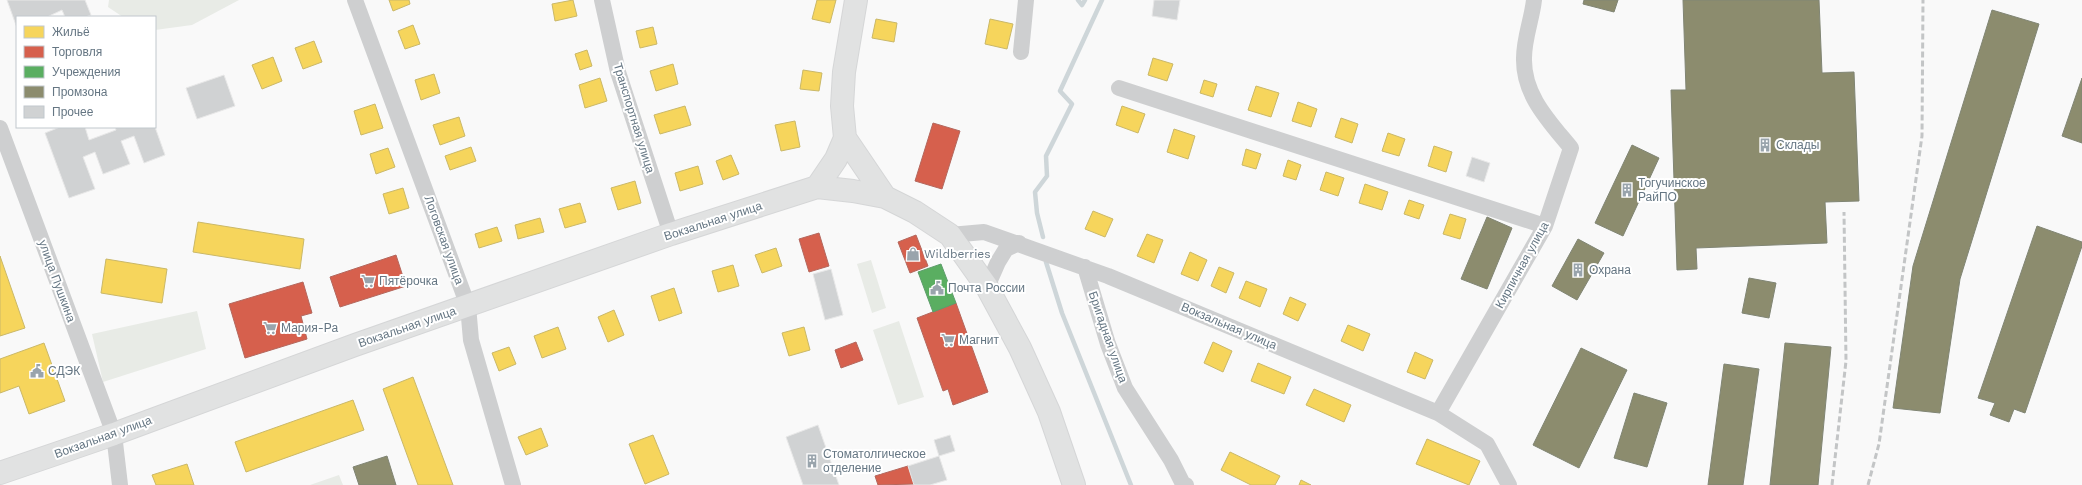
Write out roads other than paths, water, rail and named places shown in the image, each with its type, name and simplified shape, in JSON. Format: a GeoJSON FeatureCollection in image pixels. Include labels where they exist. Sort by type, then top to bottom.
{"type":"FeatureCollection","features":[{"type":"Feature","properties":{"kind":"main road"},"geometry":{"type":"LineString","coordinates":[[856,0],[844,72],[842,106],[845,138],[836,159],[817,187],[853,191],[885,197],[915,212],[950,235],[987,287],[1020,348],[1049,412],[1074,485]]}},
{"type":"Feature","properties":{"kind":"main road"},"geometry":{"type":"LineString","coordinates":[[845,138],[885,197]]}},
{"type":"Feature","properties":{"kind":"main road","name":"Вокзальная улица"},"geometry":{"type":"LineString","coordinates":[[0,473],[114,434],[348,347],[670,234],[817,187]]}},
{"type":"Feature","properties":{"kind":"street","name":"Логовская улица"},"geometry":{"type":"LineString","coordinates":[[355,0],[468,306],[471,340],[513,485]]}},
{"type":"Feature","properties":{"kind":"street","name":"Транспортная улица"},"geometry":{"type":"LineString","coordinates":[[602,0],[618,72],[670,234]]}},
{"type":"Feature","properties":{"kind":"street"},"geometry":{"type":"LineString","coordinates":[[1021,52],[1026,0]]}},
{"type":"Feature","properties":{"kind":"street","name":"Кирпичная улица"},"geometry":{"type":"LineString","coordinates":[[1438,413],[1545,226],[1571,148],[1537,105],[1525,76],[1524,57],[1534,0]]}},
{"type":"Feature","properties":{"kind":"street"},"geometry":{"type":"LineString","coordinates":[[1119,88],[1545,226]]}},
{"type":"Feature","properties":{"kind":"street","name":"улица Пушкина"},"geometry":{"type":"LineString","coordinates":[[0,128],[114,434],[120,485]]}},
{"type":"Feature","properties":{"kind":"street","name":"Вокзальная улица"},"geometry":{"type":"LineString","coordinates":[[950,235],[984,232],[1085,267],[1438,413],[1487,444],[1509,485]]}},
{"type":"Feature","properties":{"kind":"street"},"geometry":{"type":"LineString","coordinates":[[987,287],[998,262],[1006,249],[1019,243]]}},
{"type":"Feature","properties":{"kind":"street","name":"Бригадная улица"},"geometry":{"type":"LineString","coordinates":[[1085,267],[1108,344],[1124,388],[1171,460],[1183,484],[1186,485]]}},
{"type":"Feature","properties":{"kind":"waterway"},"geometry":{"type":"LineString","coordinates":[[1078,0],[1082,5],[1085,0]]}},
{"type":"Feature","properties":{"kind":"waterway"},"geometry":{"type":"LineString","coordinates":[[1043,237],[1037,213],[1035,192],[1047,176],[1046,156],[1072,104],[1060,91],[1102,0]]}},
{"type":"Feature","properties":{"kind":"waterway"},"geometry":{"type":"LineString","coordinates":[[1046,262],[1062,313],[1131,485]]}},
{"type":"Feature","properties":{"kind":"railway"},"geometry":{"type":"LineString","coordinates":[[1868,485],[1879,444],[1922,136],[1923,0]]}},
{"type":"Feature","properties":{"kind":"railway"},"geometry":{"type":"LineString","coordinates":[[1832,485],[1846,361],[1844,212]]}},
{"type":"Feature","properties":{"kind":"place","name":"Склады"},"geometry":{"type":"Point","coordinates":[1765,145]}},
{"type":"Feature","properties":{"kind":"place","name":"Тогучинское РайПО"},"geometry":{"type":"Point","coordinates":[1627,190]}},
{"type":"Feature","properties":{"kind":"place","name":"Wildberries"},"geometry":{"type":"Point","coordinates":[913,254]}},
{"type":"Feature","properties":{"kind":"place","name":"Охрана"},"geometry":{"type":"Point","coordinates":[1578,270]}},
{"type":"Feature","properties":{"kind":"place","name":"Пятёрочка"},"geometry":{"type":"Point","coordinates":[368,281]}},
{"type":"Feature","properties":{"kind":"place","name":"Почта России"},"geometry":{"type":"Point","coordinates":[937,288]}},
{"type":"Feature","properties":{"kind":"place","name":"Мария-Ра"},"geometry":{"type":"Point","coordinates":[270,328]}},
{"type":"Feature","properties":{"kind":"place","name":"Магнит"},"geometry":{"type":"Point","coordinates":[948,340]}},
{"type":"Feature","properties":{"kind":"place","name":"СДЭК"},"geometry":{"type":"Point","coordinates":[37,371]}},
{"type":"Feature","properties":{"kind":"place","name":"Стоматолгическое отделение"},"geometry":{"type":"Point","coordinates":[812,461]}}]}
